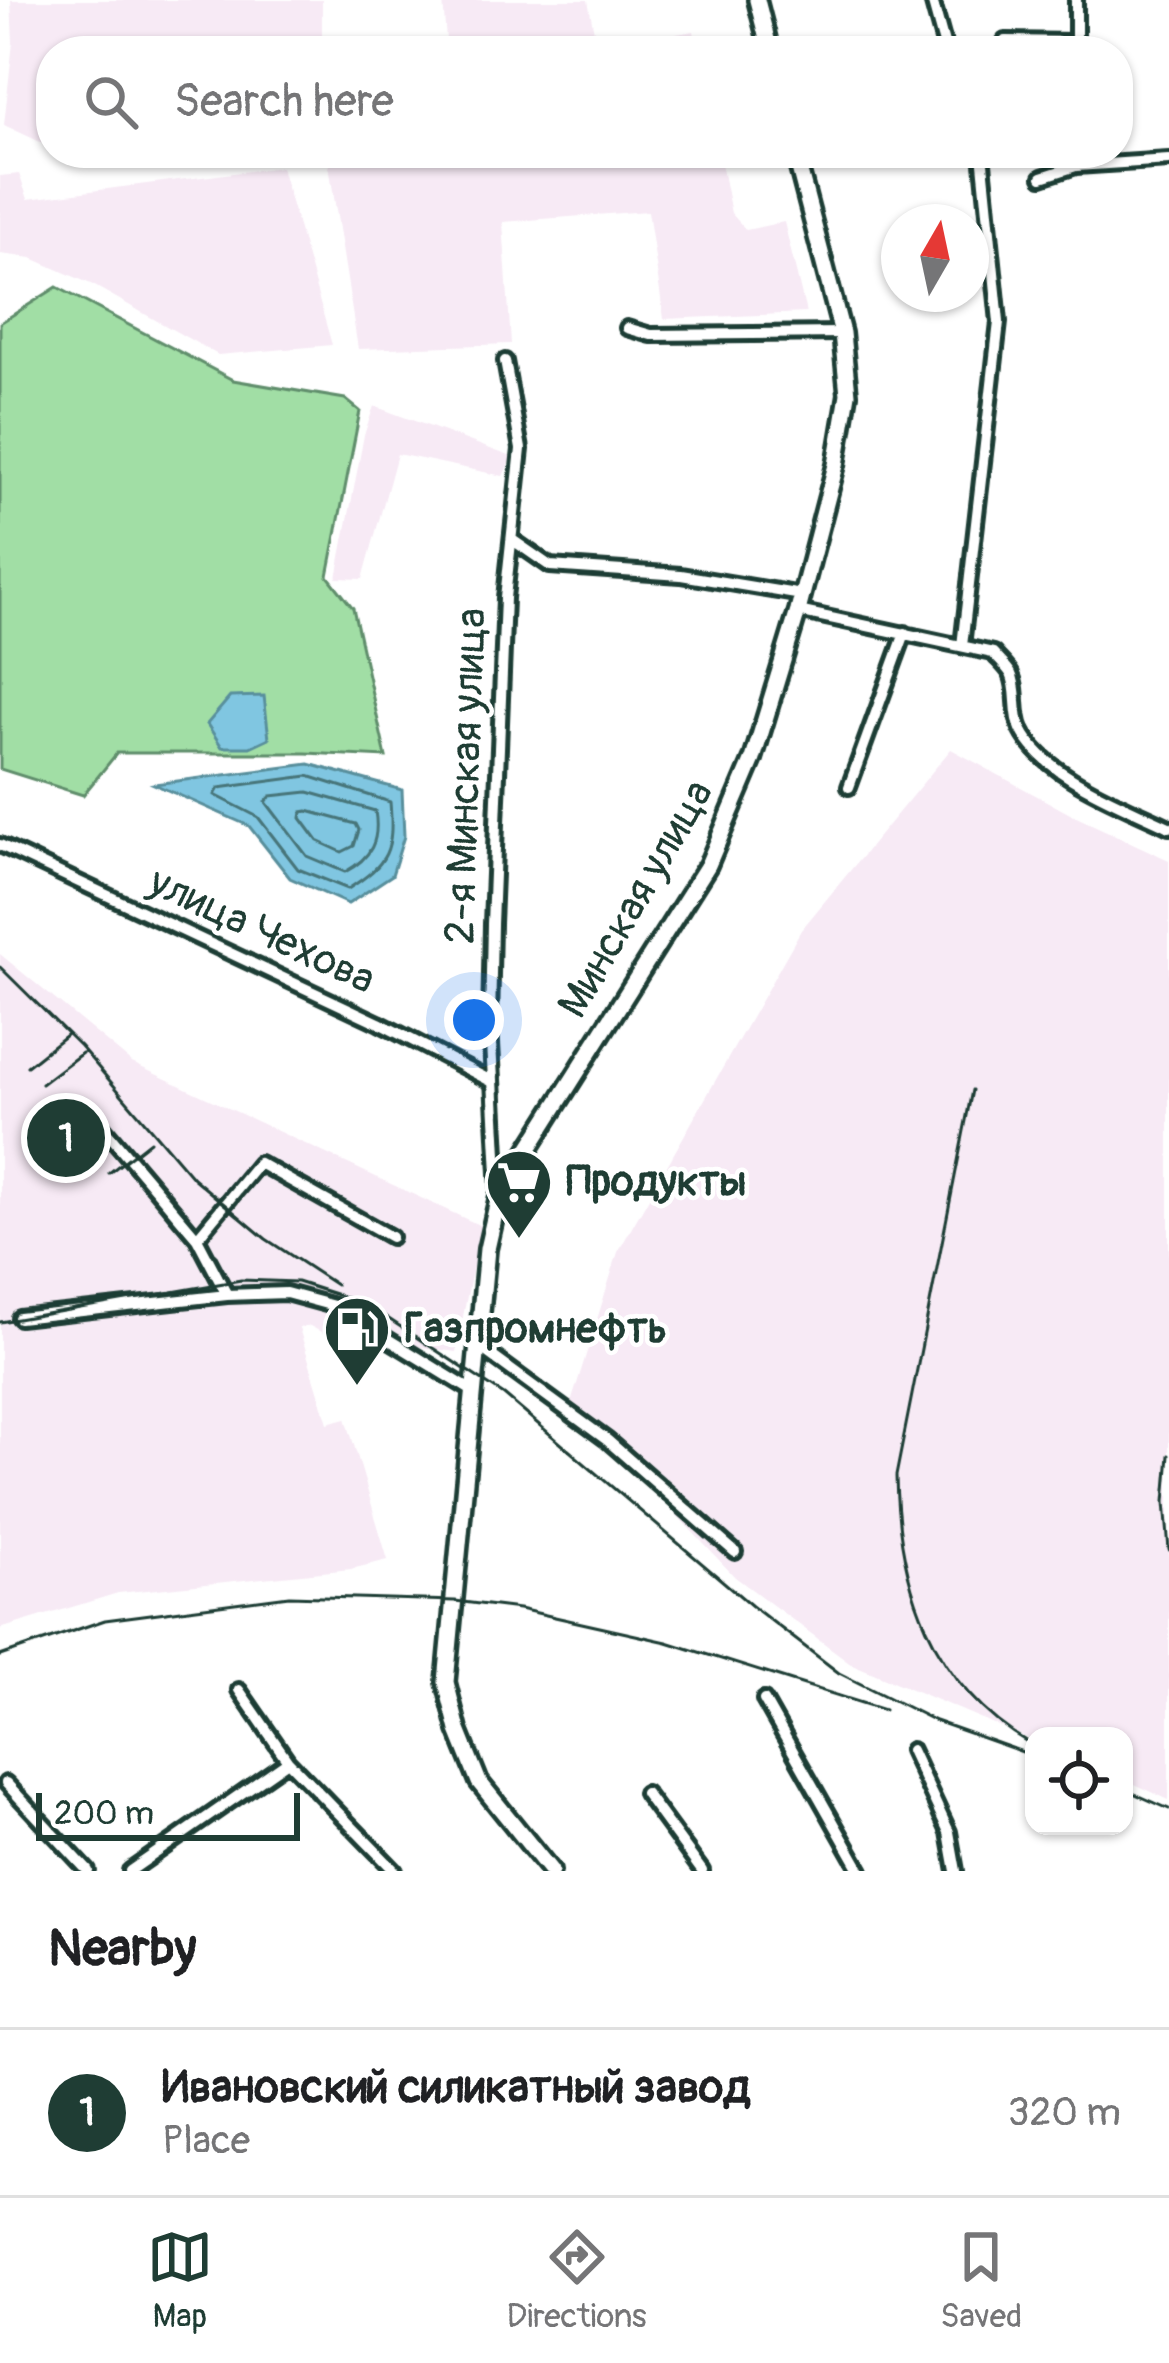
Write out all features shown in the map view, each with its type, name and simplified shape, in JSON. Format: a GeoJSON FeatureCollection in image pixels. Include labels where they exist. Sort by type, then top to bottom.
{"type":"FeatureCollection","features":[{"type":"Feature","properties":{"kind":"main road"},"geometry":{"type":"LineString","coordinates":[[757,0],[766,36]]}},
{"type":"Feature","properties":{"kind":"main road","name":"Минская улица"},"geometry":{"type":"LineString","coordinates":[[551,1871],[479,1783],[446,1682],[488,1250],[499,1196],[708,865],[753,759],[801,603],[836,466],[848,394],[842,333],[799,168]]}},
{"type":"Feature","properties":{"kind":"street"},"geometry":{"type":"LineString","coordinates":[[932,0],[942,36]]}},
{"type":"Feature","properties":{"kind":"street"},"geometry":{"type":"LineString","coordinates":[[1076,0],[1076,36]]}},
{"type":"Feature","properties":{"kind":"street"},"geometry":{"type":"LineString","coordinates":[[1133,160],[1169,160]]}},
{"type":"Feature","properties":{"kind":"street"},"geometry":{"type":"LineString","coordinates":[[962,646],[999,322],[984,168]]}},
{"type":"Feature","properties":{"kind":"street"},"geometry":{"type":"LineString","coordinates":[[1042,177],[1060,168]]}},
{"type":"Feature","properties":{"kind":"street"},"geometry":{"type":"LineString","coordinates":[[627,328],[651,335],[842,333]]}},
{"type":"Feature","properties":{"kind":"street","name":"2-я Минская улица"},"geometry":{"type":"LineString","coordinates":[[499,1196],[492,924],[505,598],[521,449],[506,361]]}},
{"type":"Feature","properties":{"kind":"street"},"geometry":{"type":"LineString","coordinates":[[514,541],[550,566],[682,575],[993,652],[1012,676],[1015,714],[1024,736],[1046,760],[1082,785],[1169,827]]}},
{"type":"Feature","properties":{"kind":"street"},"geometry":{"type":"LineString","coordinates":[[849,787],[904,633]]}},
{"type":"Feature","properties":{"kind":"street","name":"улица Чехова"},"geometry":{"type":"LineString","coordinates":[[0,844],[380,1023],[493,1082]]}},
{"type":"Feature","properties":{"kind":"street"},"geometry":{"type":"LineString","coordinates":[[102,1126],[196,1238],[226,1295]]}},
{"type":"Feature","properties":{"kind":"street"},"geometry":{"type":"LineString","coordinates":[[196,1238],[260,1163],[391,1237]]}},
{"type":"Feature","properties":{"kind":"street"},"geometry":{"type":"LineString","coordinates":[[19,1318],[226,1295],[286,1293],[334,1306],[473,1392]]}},
{"type":"Feature","properties":{"kind":"street"},"geometry":{"type":"LineString","coordinates":[[478,1346],[607,1440],[735,1552]]}},
{"type":"Feature","properties":{"kind":"street"},"geometry":{"type":"LineString","coordinates":[[238,1690],[288,1761],[395,1871]]}},
{"type":"Feature","properties":{"kind":"street"},"geometry":{"type":"LineString","coordinates":[[764,1700],[861,1871]]}},
{"type":"Feature","properties":{"kind":"street"},"geometry":{"type":"LineString","coordinates":[[911,1750],[949,1832],[956,1871]]}},
{"type":"Feature","properties":{"kind":"street"},"geometry":{"type":"LineString","coordinates":[[130,1871],[288,1761]]}},
{"type":"Feature","properties":{"kind":"street"},"geometry":{"type":"LineString","coordinates":[[6,1783],[88,1871]]}},
{"type":"Feature","properties":{"kind":"street"},"geometry":{"type":"LineString","coordinates":[[645,1793],[702,1871]]}},
{"type":"Feature","properties":{"kind":"shaded area"},"geometry":{"type":"Polygon","coordinates":[[[11,0],[322,0],[322,36],[36,36],[36,140],[4,125],[13,42],[11,0]]]}},
{"type":"Feature","properties":{"kind":"shaded area"},"geometry":{"type":"Polygon","coordinates":[[[443,0],[588,0],[595,36],[446,36],[443,0]]]}},
{"type":"Feature","properties":{"kind":"shaded area"},"geometry":{"type":"Polygon","coordinates":[[[281,168],[332,345],[218,355],[93,285],[32,258],[0,254],[0,176],[19,174],[28,199],[281,168]]]}},
{"type":"Feature","properties":{"kind":"shaded area"},"geometry":{"type":"Polygon","coordinates":[[[329,168],[722,168],[731,213],[746,230],[784,222],[806,313],[664,319],[648,211],[503,222],[511,344],[358,349],[329,168]]]}},
{"type":"Feature","properties":{"kind":"shaded area"},"geometry":{"type":"Polygon","coordinates":[[[374,406],[512,457],[503,476],[397,454],[363,579],[337,578],[364,435],[374,406]]]}},
{"type":"Feature","properties":{"kind":"shaded area"},"geometry":{"type":"Polygon","coordinates":[[[951,749],[1072,815],[1169,860],[1169,1800],[1133,1783],[1133,1727],[1025,1727],[1025,1737],[852,1664],[735,1577],[571,1403],[618,1252],[801,930],[951,749]]]}},
{"type":"Feature","properties":{"kind":"shaded area"},"geometry":{"type":"Polygon","coordinates":[[[0,954],[132,1063],[481,1226],[456,1352],[323,1333],[310,1326],[299,1328],[328,1423],[346,1418],[388,1560],[351,1569],[118,1593],[0,1629],[0,954]]]}},
{"type":"Feature","properties":{"kind":"green space"},"geometry":{"type":"Polygon","coordinates":[[[57,287],[233,380],[345,399],[360,411],[328,576],[353,608],[386,757],[117,753],[83,795],[0,769],[0,323],[57,287]]]}},
{"type":"Feature","properties":{"kind":"water"},"geometry":{"type":"Polygon","coordinates":[[[264,696],[269,738],[250,747],[222,747],[207,724],[230,697],[264,696]]]}},
{"type":"Feature","properties":{"kind":"water"},"geometry":{"type":"Polygon","coordinates":[[[309,764],[402,790],[404,836],[392,875],[348,904],[290,878],[249,826],[154,784],[309,764]]]}},
{"type":"Feature","properties":{"kind":"railway"},"geometry":{"type":"LineString","coordinates":[[0,967],[80,1046],[193,1178],[266,1239],[336,1285]]}},
{"type":"Feature","properties":{"kind":"railway"},"geometry":{"type":"LineString","coordinates":[[27,1066],[66,1035]]}},
{"type":"Feature","properties":{"kind":"railway"},"geometry":{"type":"LineString","coordinates":[[41,1084],[82,1053]]}},
{"type":"Feature","properties":{"kind":"railway"},"geometry":{"type":"LineString","coordinates":[[972,1090],[896,1476],[898,1516],[913,1593],[945,1662],[996,1720],[1025,1740]]}},
{"type":"Feature","properties":{"kind":"railway"},"geometry":{"type":"LineString","coordinates":[[109,1173],[150,1141]]}},
{"type":"Feature","properties":{"kind":"railway"},"geometry":{"type":"LineString","coordinates":[[0,1322],[241,1280],[297,1282],[366,1304],[504,1395],[752,1606],[839,1673],[935,1721],[1025,1753]]}},
{"type":"Feature","properties":{"kind":"railway"},"geometry":{"type":"LineString","coordinates":[[1169,1455],[1165,1502],[1169,1550]]}},
{"type":"Feature","properties":{"kind":"railway"},"geometry":{"type":"LineString","coordinates":[[0,1656],[105,1620],[289,1596],[455,1601],[519,1609],[667,1642],[884,1710]]}},
{"type":"Feature","properties":{"kind":"railway"},"geometry":{"type":"LineString","coordinates":[[1133,1793],[1169,1809]]}},
{"type":"Feature","properties":{"kind":"place","name":"Ивановский силикатный завод"},"geometry":{"type":"Point","coordinates":[66,1138]}},
{"type":"Feature","properties":{"kind":"place","name":"Продукты"},"geometry":{"type":"Point","coordinates":[519,1241]}},
{"type":"Feature","properties":{"kind":"place","name":"Газпромнефть"},"geometry":{"type":"Point","coordinates":[357,1388]}}]}
